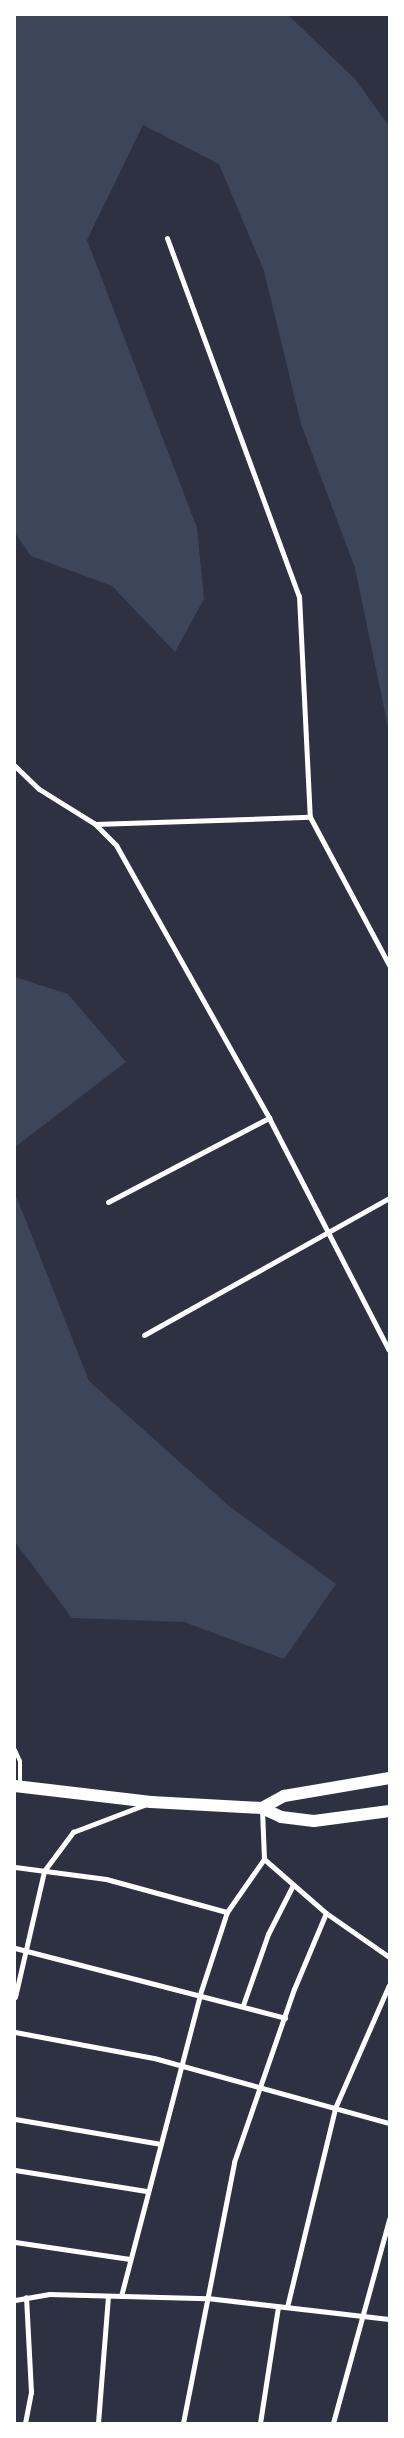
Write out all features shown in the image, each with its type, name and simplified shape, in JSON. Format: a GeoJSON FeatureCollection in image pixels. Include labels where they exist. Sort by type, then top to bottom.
{"type":"FeatureCollection","features":[{"type":"Feature","properties":{"kind":"main road"},"geometry":{"type":"LineString","coordinates":[[262,1808],[284,1796],[389,1778]]}},
{"type":"Feature","properties":{"kind":"main road"},"geometry":{"type":"LineString","coordinates":[[17,1786],[151,1802],[262,1808],[282,1818],[314,1820],[389,1811]]}},
{"type":"Feature","properties":{"kind":"street"},"geometry":{"type":"LineString","coordinates":[[167,238],[299,596],[310,817],[389,965]]}},
{"type":"Feature","properties":{"kind":"street"},"geometry":{"type":"LineString","coordinates":[[15,766],[39,789],[95,824],[116,845],[269,1118],[325,1233],[389,1350]]}},
{"type":"Feature","properties":{"kind":"street"},"geometry":{"type":"LineString","coordinates":[[95,824],[310,817]]}},
{"type":"Feature","properties":{"kind":"street"},"geometry":{"type":"LineString","coordinates":[[108,1202],[269,1118]]}},
{"type":"Feature","properties":{"kind":"street"},"geometry":{"type":"LineString","coordinates":[[144,1335],[389,1198]]}},
{"type":"Feature","properties":{"kind":"street"},"geometry":{"type":"LineString","coordinates":[[15,1998],[44,1871],[73,1832],[151,1802]]}},
{"type":"Feature","properties":{"kind":"street"},"geometry":{"type":"LineString","coordinates":[[121,2296],[146,2191],[161,2144],[200,1994],[227,1912],[264,1859],[262,1808]]}},
{"type":"Feature","properties":{"kind":"street"},"geometry":{"type":"LineString","coordinates":[[264,1859],[326,1913],[389,1957]]}},
{"type":"Feature","properties":{"kind":"street"},"geometry":{"type":"LineString","coordinates":[[15,1866],[106,1879],[227,1912]]}},
{"type":"Feature","properties":{"kind":"street"},"geometry":{"type":"LineString","coordinates":[[243,2005],[268,1934],[293,1885]]}},
{"type":"Feature","properties":{"kind":"street"},"geometry":{"type":"LineString","coordinates":[[183,2423],[234,2162],[285,2018],[326,1913]]}},
{"type":"Feature","properties":{"kind":"street"},"geometry":{"type":"LineString","coordinates":[[15,1948],[243,2005],[285,2018]]}},
{"type":"Feature","properties":{"kind":"street"},"geometry":{"type":"LineString","coordinates":[[287,2307],[335,2108],[389,1985]]}},
{"type":"Feature","properties":{"kind":"street"},"geometry":{"type":"LineString","coordinates":[[15,2032],[180,2065],[261,2090],[389,2123]]}},
{"type":"Feature","properties":{"kind":"street"},"geometry":{"type":"LineString","coordinates":[[15,2119],[161,2144]]}},
{"type":"Feature","properties":{"kind":"street"},"geometry":{"type":"LineString","coordinates":[[15,2170],[146,2191]]}},
{"type":"Feature","properties":{"kind":"street"},"geometry":{"type":"LineString","coordinates":[[333,2423],[366,2315],[389,2219]]}},
{"type":"Feature","properties":{"kind":"street"},"geometry":{"type":"LineString","coordinates":[[15,2242],[130,2260]]}},
{"type":"Feature","properties":{"kind":"street"},"geometry":{"type":"LineString","coordinates":[[15,2300],[26,2297],[108,2296],[208,2298],[278,2308],[287,2307],[389,2319]]}},
{"type":"Feature","properties":{"kind":"street"},"geometry":{"type":"LineString","coordinates":[[98,2423],[108,2296]]}},
{"type":"Feature","properties":{"kind":"street"},"geometry":{"type":"LineString","coordinates":[[25,2423],[31,2392],[26,2297]]}},
{"type":"Feature","properties":{"kind":"street"},"geometry":{"type":"LineString","coordinates":[[260,2423],[278,2308]]}},
{"type":"Feature","properties":{"kind":"lane"},"geometry":{"type":"LineString","coordinates":[[15,1750],[20,1761],[17,1786]]}},
{"type":"Feature","properties":{"kind":"shaded area"},"geometry":{"type":"Polygon","coordinates":[[[15,15],[288,15],[355,79],[389,126],[389,732],[355,568],[301,424],[264,271],[219,164],[143,125],[87,240],[197,528],[204,599],[175,652],[112,586],[31,556],[15,533],[15,15]]]}},
{"type":"Feature","properties":{"kind":"shaded area"},"geometry":{"type":"Polygon","coordinates":[[[15,977],[68,994],[126,1062],[15,1147],[15,977]]]}},
{"type":"Feature","properties":{"kind":"shaded area"},"geometry":{"type":"Polygon","coordinates":[[[15,1193],[89,1381],[229,1506],[336,1584],[284,1659],[184,1622],[72,1618],[15,1542],[15,1193]]]}}]}
